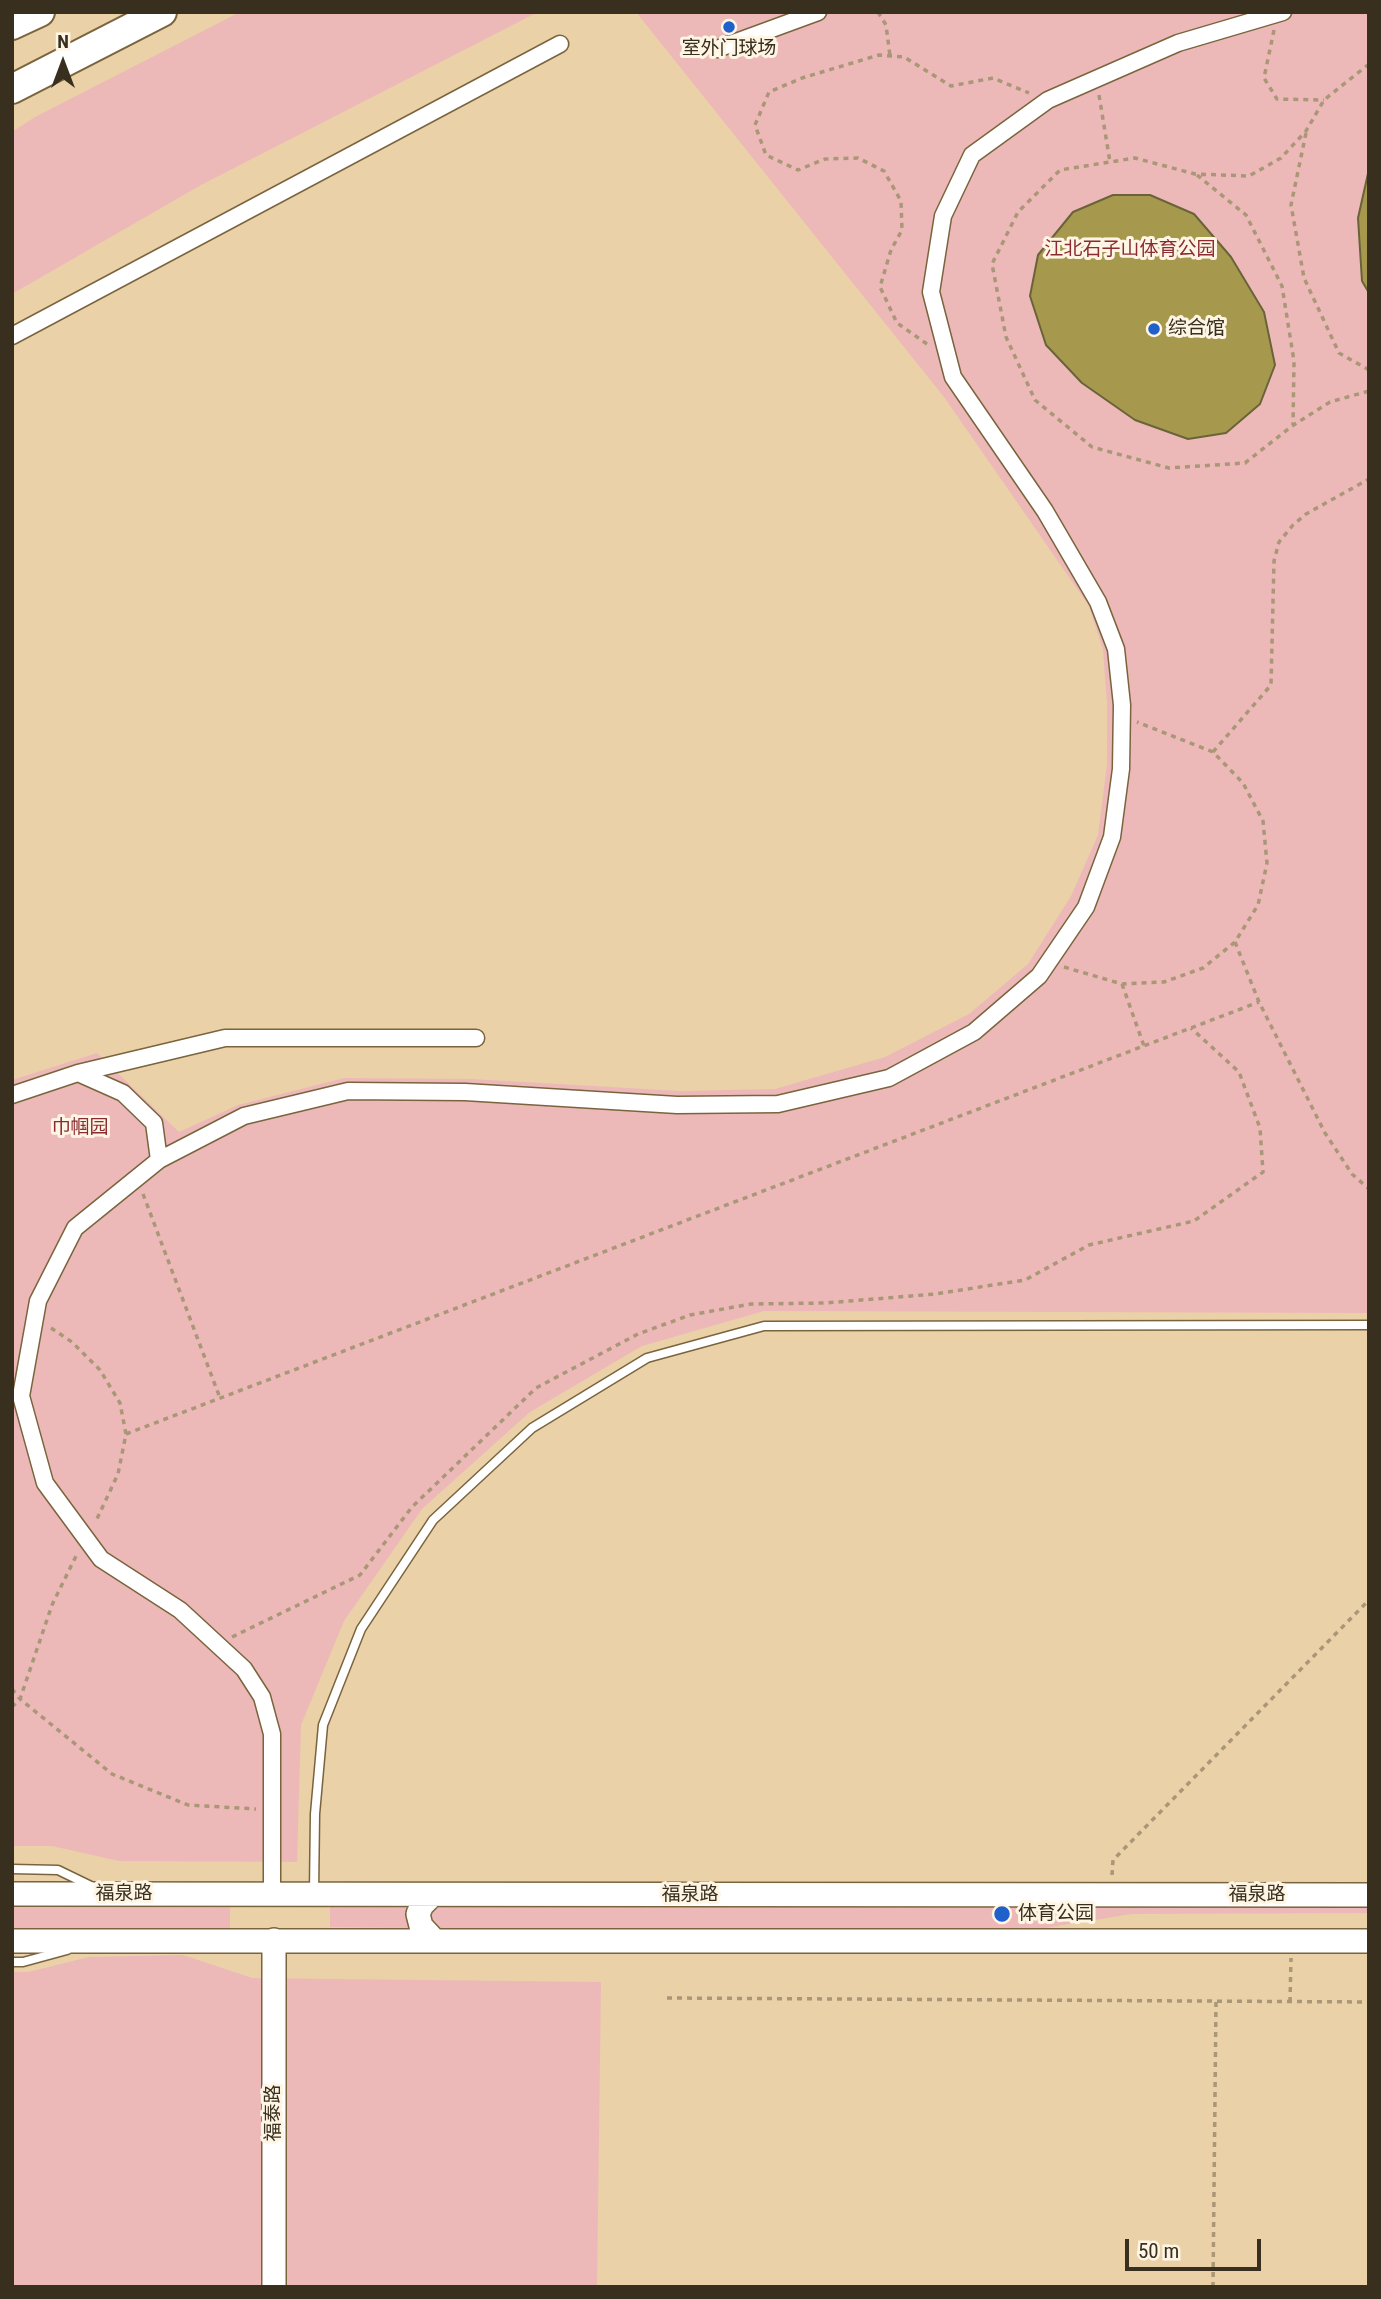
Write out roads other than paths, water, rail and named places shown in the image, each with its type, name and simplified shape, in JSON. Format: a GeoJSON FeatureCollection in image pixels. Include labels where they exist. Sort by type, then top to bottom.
{"type":"FeatureCollection","features":[{"type":"Feature","properties":{"kind":"highway"},"geometry":{"type":"LineString","coordinates":[[12,25],[40,12]]}},
{"type":"Feature","properties":{"kind":"highway"},"geometry":{"type":"LineString","coordinates":[[12,89],[162,12]]}},
{"type":"Feature","properties":{"kind":"main road","name":"福泉路"},"geometry":{"type":"LineString","coordinates":[[12,1894],[1369,1895]]}},
{"type":"Feature","properties":{"kind":"main road"},"geometry":{"type":"LineString","coordinates":[[432,1895],[422,1905],[418,1914],[421,1926],[434,1940]]}},
{"type":"Feature","properties":{"kind":"main road","name":"福泰路"},"geometry":{"type":"LineString","coordinates":[[274,1940],[274,2287]]}},
{"type":"Feature","properties":{"kind":"main road"},"geometry":{"type":"LineString","coordinates":[[12,1941],[1369,1941]]}},
{"type":"Feature","properties":{"kind":"street"},"geometry":{"type":"LineString","coordinates":[[717,49],[818,12]]}},
{"type":"Feature","properties":{"kind":"street"},"geometry":{"type":"LineString","coordinates":[[272,1895],[272,1734],[262,1697],[244,1669],[180,1610],[101,1559],[45,1483],[17,1396],[38,1301],[75,1228],[159,1160],[244,1116],[348,1091],[465,1092],[677,1105],[778,1104],[889,1079],[974,1032],[1039,976],[1086,907],[1112,837],[1121,769],[1122,716],[1116,649],[1098,602],[1045,511],[953,377],[931,292],[943,216],[972,155],[1048,100],[1178,43],[1280,13]]}},
{"type":"Feature","properties":{"kind":"street"},"geometry":{"type":"LineString","coordinates":[[12,336],[560,44]]}},
{"type":"Feature","properties":{"kind":"street"},"geometry":{"type":"LineString","coordinates":[[12,1095],[78,1073],[225,1038],[476,1038]]}},
{"type":"Feature","properties":{"kind":"street"},"geometry":{"type":"LineString","coordinates":[[78,1073],[123,1093],[154,1123],[159,1160]]}},
{"type":"Feature","properties":{"kind":"lane"},"geometry":{"type":"LineString","coordinates":[[313,1895],[315,1814],[323,1726],[362,1629],[433,1520],[532,1428],[647,1358],[764,1326],[1369,1325]]}},
{"type":"Feature","properties":{"kind":"lane"},"geometry":{"type":"LineString","coordinates":[[12,1869],[58,1870],[108,1894]]}},
{"type":"Feature","properties":{"kind":"lane"},"geometry":{"type":"LineString","coordinates":[[12,1962],[23,1962],[100,1941]]}},
{"type":"Feature","properties":{"kind":"place","name":"室外门球场"},"geometry":{"type":"Point","coordinates":[729,27]}},
{"type":"Feature","properties":{"kind":"place","name":"综合馆"},"geometry":{"type":"Point","coordinates":[1154,329]}},
{"type":"Feature","properties":{"kind":"place","name":"体育公园"},"geometry":{"type":"Point","coordinates":[1002,1914]}},
{"type":"Feature","properties":{"kind":"park label","name":"江北石子山体育公园"},"geometry":{"type":"Point","coordinates":[1130,250]}},
{"type":"Feature","properties":{"kind":"park label","name":"巾帼园"},"geometry":{"type":"Point","coordinates":[80,1128]}}]}
